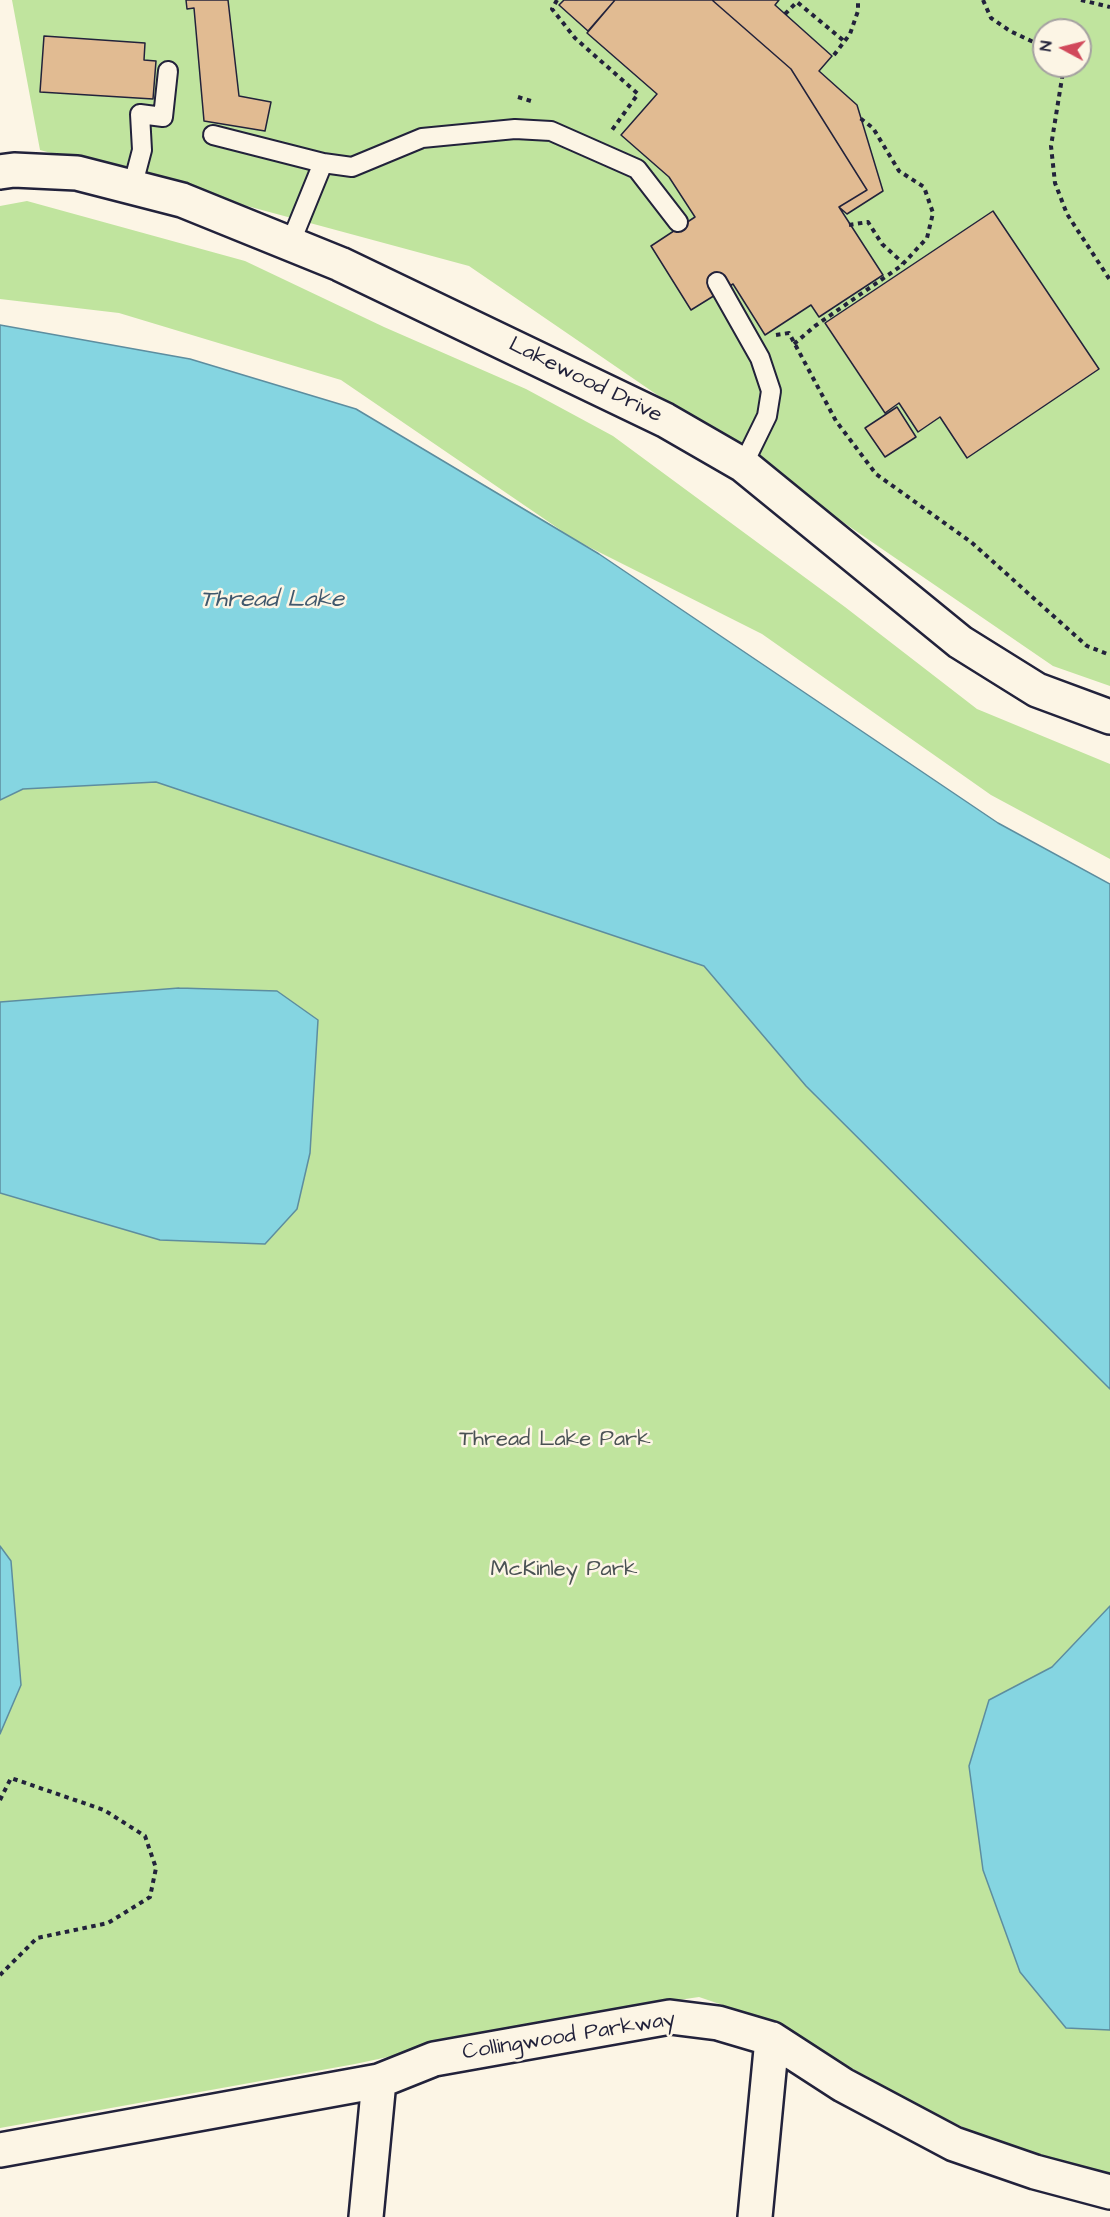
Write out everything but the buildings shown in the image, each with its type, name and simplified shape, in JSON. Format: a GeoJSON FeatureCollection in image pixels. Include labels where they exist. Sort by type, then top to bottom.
{"type":"FeatureCollection","features":[{"type":"Feature","properties":{"kind":"street","name":"Lakewood Drive"},"geometry":{"type":"LineString","coordinates":[[0,172],[14,170],[77,173],[182,200],[290,244],[446,313],[644,409],[743,465],[960,642],[1037,690],[1110,717]]}},
{"type":"Feature","properties":{"kind":"street","name":"Collingwood Parkway"},"geometry":{"type":"LineString","coordinates":[[0,2150],[379,2081],[434,2059],[670,2017],[718,2023],[772,2039],[843,2085],[954,2144],[1035,2172],[1110,2192]]}},
{"type":"Feature","properties":{"kind":"street"},"geometry":{"type":"LineString","coordinates":[[755,2217],[772,2039]]}},
{"type":"Feature","properties":{"kind":"street"},"geometry":{"type":"LineString","coordinates":[[366,2217],[379,2081]]}},
{"type":"Feature","properties":{"kind":"lane"},"geometry":{"type":"LineString","coordinates":[[132,188],[142,150],[140,114],[163,117],[168,71]]}},
{"type":"Feature","properties":{"kind":"lane"},"geometry":{"type":"LineString","coordinates":[[213,135],[323,164],[352,166],[422,138],[515,129],[551,131],[637,169],[678,222]]}},
{"type":"Feature","properties":{"kind":"lane"},"geometry":{"type":"LineString","coordinates":[[290,244],[323,164]]}},
{"type":"Feature","properties":{"kind":"lane"},"geometry":{"type":"LineString","coordinates":[[717,282],[750,340],[771,391],[767,416],[743,465]]}},
{"type":"Feature","properties":{"kind":"path"},"geometry":{"type":"LineString","coordinates":[[557,0],[552,9],[575,38],[638,94],[612,130],[602,126]]}},
{"type":"Feature","properties":{"kind":"path"},"geometry":{"type":"LineString","coordinates":[[834,54],[850,34],[858,11],[858,0]]}},
{"type":"Feature","properties":{"kind":"path"},"geometry":{"type":"LineString","coordinates":[[983,0],[991,18],[1010,31],[1032,41]]}},
{"type":"Feature","properties":{"kind":"path"},"geometry":{"type":"LineString","coordinates":[[1081,0],[1110,7]]}},
{"type":"Feature","properties":{"kind":"path"},"geometry":{"type":"LineString","coordinates":[[785,14],[797,1],[844,41]]}},
{"type":"Feature","properties":{"kind":"path"},"geometry":{"type":"LineString","coordinates":[[1062,78],[1051,146],[1055,183],[1067,214],[1110,280]]}},
{"type":"Feature","properties":{"kind":"path"},"geometry":{"type":"LineString","coordinates":[[518,97],[536,102]]}},
{"type":"Feature","properties":{"kind":"path"},"geometry":{"type":"LineString","coordinates":[[794,344],[815,326],[903,263],[927,238],[933,213],[924,187],[899,171],[873,128],[860,118]]}},
{"type":"Feature","properties":{"kind":"path"},"geometry":{"type":"LineString","coordinates":[[849,225],[868,222],[882,244],[903,263]]}},
{"type":"Feature","properties":{"kind":"path"},"geometry":{"type":"LineString","coordinates":[[750,340],[789,333],[836,421],[876,474],[971,542],[1087,646],[1110,655]]}},
{"type":"Feature","properties":{"kind":"path"},"geometry":{"type":"LineString","coordinates":[[0,1800],[11,1778],[104,1810],[145,1836],[156,1868],[150,1897],[108,1923],[37,1938],[0,1975]]}},
{"type":"Feature","properties":{"kind":"green space"},"geometry":{"type":"Polygon","coordinates":[[[12,0],[1110,0],[1110,686],[1053,666],[469,266],[40,150],[12,0]]]}},
{"type":"Feature","properties":{"kind":"green space","name":"Thread Lake Park"},"geometry":{"type":"Polygon","coordinates":[[[27,201],[245,261],[384,327],[526,389],[613,436],[845,607],[977,709],[1110,764],[1110,859],[991,795],[762,634],[583,544],[998,823],[1110,884],[1110,2175],[994,2142],[915,2104],[767,2020],[699,1997],[604,2011],[355,2064],[0,2128],[0,325],[190,359],[356,409],[562,531],[341,380],[119,313],[0,299],[0,206],[27,201]]]}},
{"type":"Feature","properties":{"kind":"water","name":"Thread Lake"},"geometry":{"type":"Polygon","coordinates":[[[0,325],[190,359],[356,409],[599,554],[998,823],[1110,884],[1110,1389],[806,1086],[704,966],[156,782],[23,789],[0,800],[0,325]]]}},
{"type":"Feature","properties":{"kind":"water"},"geometry":{"type":"Polygon","coordinates":[[[179,988],[277,991],[318,1020],[310,1153],[297,1209],[265,1244],[160,1240],[0,1193],[0,1002],[179,988]]]}},
{"type":"Feature","properties":{"kind":"water"},"geometry":{"type":"Polygon","coordinates":[[[0,1546],[11,1561],[21,1685],[0,1734],[0,1546]]]}},
{"type":"Feature","properties":{"kind":"water"},"geometry":{"type":"Polygon","coordinates":[[[1110,1606],[1110,2030],[1066,2028],[1020,1972],[983,1870],[969,1766],[989,1700],[1052,1667],[1110,1606]]]}},
{"type":"Feature","properties":{"kind":"park label","name":"McKinley Park"},"geometry":{"type":"Point","coordinates":[564,1570]}}]}
